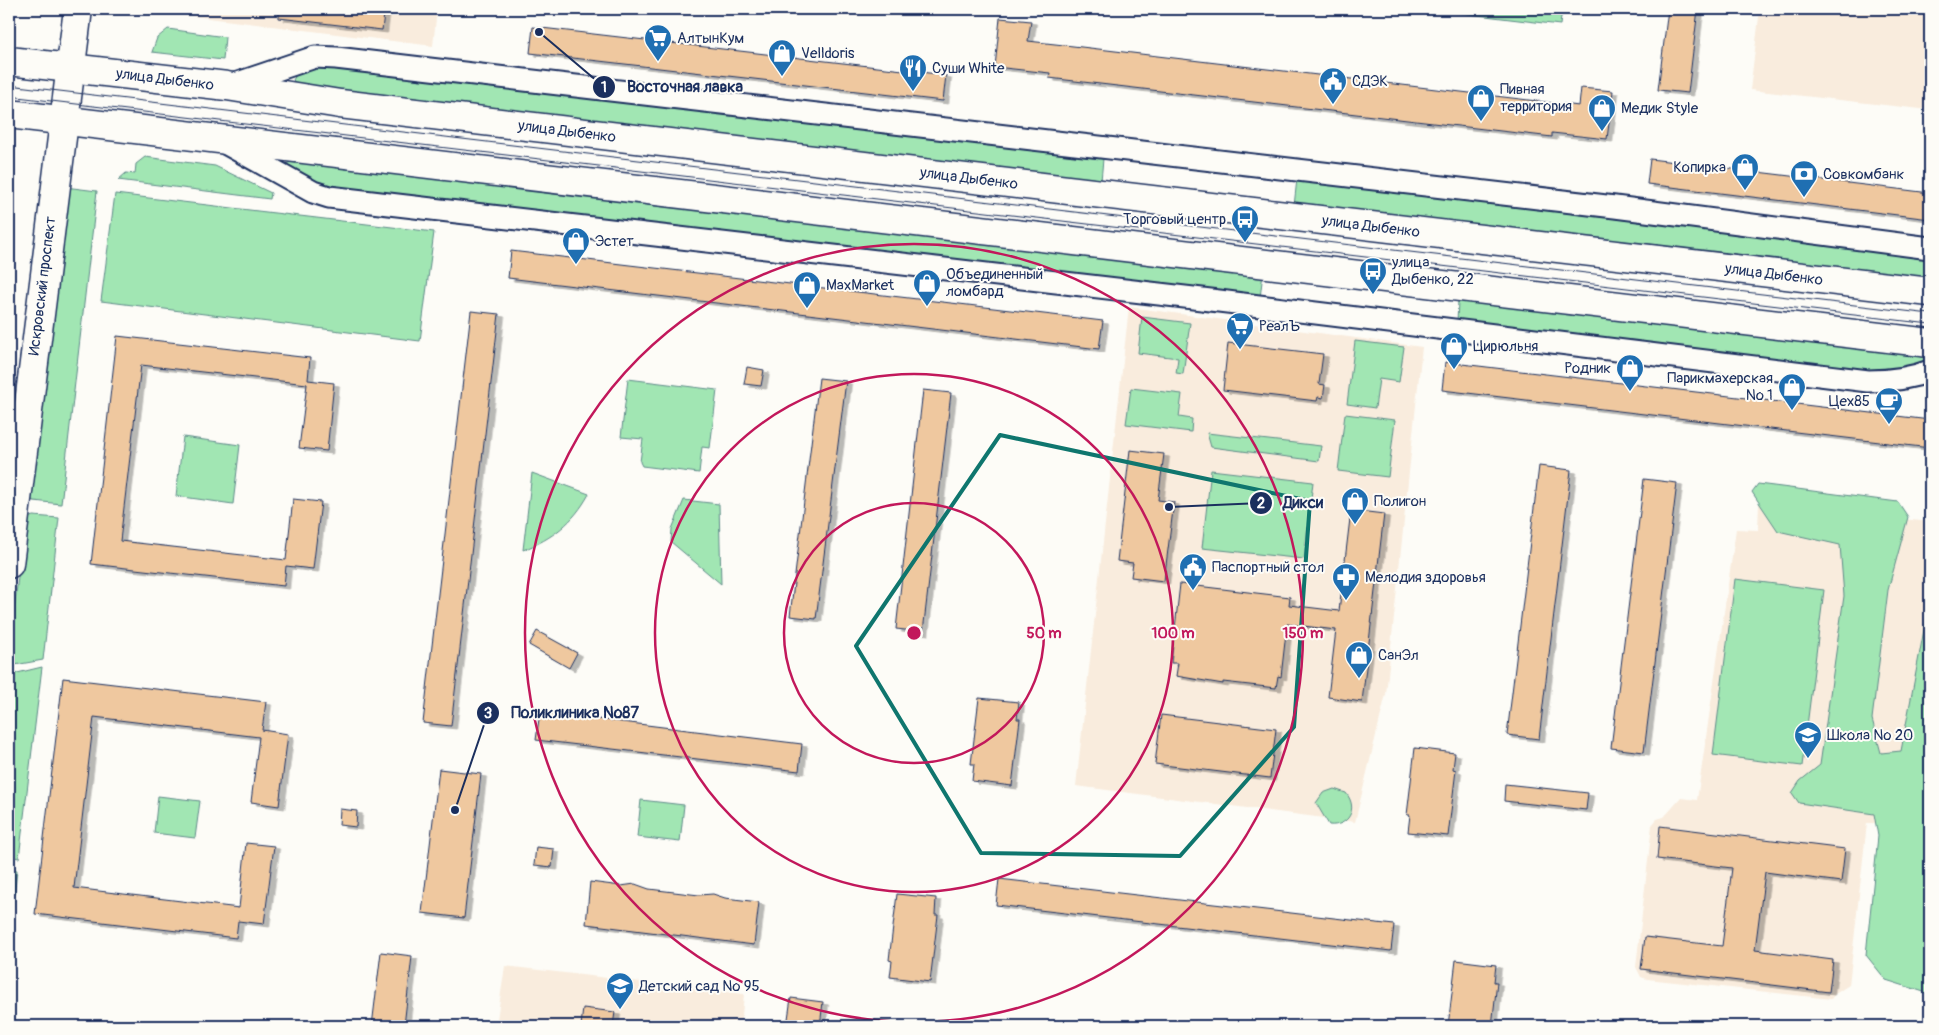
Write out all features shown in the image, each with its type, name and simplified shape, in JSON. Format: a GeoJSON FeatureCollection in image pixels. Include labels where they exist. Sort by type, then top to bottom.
{"type":"FeatureCollection","features":[{"type":"Feature","properties":{"kind":"main road","name":"Искровский проспект"},"geometry":{"type":"LineString","coordinates":[[59,9],[61,67]]}},
{"type":"Feature","properties":{"kind":"main road","name":"Искровский проспект"},"geometry":{"type":"LineString","coordinates":[[9,408],[61,67],[78,9]]}},
{"type":"Feature","properties":{"kind":"main road","name":"улица Дыбенко"},"geometry":{"type":"LineString","coordinates":[[9,61],[228,86],[340,104],[1930,292]]}},
{"type":"Feature","properties":{"kind":"main road"},"geometry":{"type":"LineString","coordinates":[[9,114],[1930,343]]}},
{"type":"Feature","properties":{"kind":"main road","name":"Искровский проспект"},"geometry":{"type":"LineString","coordinates":[[9,564],[54,119]]}},
{"type":"Feature","properties":{"kind":"street"},"geometry":{"type":"LineString","coordinates":[[228,86],[315,57],[336,58],[1615,207],[1930,248]]}},
{"type":"Feature","properties":{"kind":"street"},"geometry":{"type":"LineString","coordinates":[[216,138],[313,192],[329,197],[1219,301],[1868,382],[1892,381],[1915,377],[1930,371]]}},
{"type":"Feature","properties":{"kind":"highlighted area"},"geometry":{"type":"Polygon","coordinates":[[[1000,435],[1310,501],[1294,727],[1180,856],[981,853],[856,646],[1000,435]]]}},
{"type":"Feature","properties":{"kind":"shaded area"},"geometry":{"type":"Polygon","coordinates":[[[137,9],[437,9],[433,46],[137,9]]]}},
{"type":"Feature","properties":{"kind":"shaded area"},"geometry":{"type":"Polygon","coordinates":[[[1760,9],[1930,9],[1930,110],[1750,90],[1760,9]]]}},
{"type":"Feature","properties":{"kind":"shaded area"},"geometry":{"type":"Polygon","coordinates":[[[1129,307],[1422,347],[1386,694],[1355,822],[1076,786],[1129,307]]]}},
{"type":"Feature","properties":{"kind":"shaded area","name":"Школа № 20"},"geometry":{"type":"Polygon","coordinates":[[[1759,503],[1930,522],[1930,596],[1905,824],[1867,823],[1849,985],[1831,999],[1647,979],[1641,977],[1636,967],[1652,825],[1657,819],[1664,817],[1681,798],[1697,800],[1736,529],[1758,530],[1759,503]]]}},
{"type":"Feature","properties":{"kind":"shaded area","name":"Детский сад № 95"},"geometry":{"type":"Polygon","coordinates":[[[505,966],[744,994],[741,1026],[496,1026],[505,966]]]}},
{"type":"Feature","properties":{"kind":"green space"},"geometry":{"type":"Polygon","coordinates":[[[1427,9],[1562,9],[1560,25],[1427,9]]]}},
{"type":"Feature","properties":{"kind":"green space"},"geometry":{"type":"Polygon","coordinates":[[[168,29],[225,37],[223,60],[152,52],[157,38],[168,29]]]}},
{"type":"Feature","properties":{"kind":"green space"},"geometry":{"type":"Polygon","coordinates":[[[318,67],[332,67],[1103,159],[1101,181],[342,95],[293,80],[296,75],[318,67]]]}},
{"type":"Feature","properties":{"kind":"green space"},"geometry":{"type":"Polygon","coordinates":[[[145,157],[215,166],[271,193],[270,199],[118,180],[126,173],[135,174],[136,164],[145,157]]]}},
{"type":"Feature","properties":{"kind":"green space"},"geometry":{"type":"Polygon","coordinates":[[[336,160],[1263,273],[1260,298],[325,186],[287,167],[287,164],[290,162],[336,160]]]}},
{"type":"Feature","properties":{"kind":"green space"},"geometry":{"type":"Polygon","coordinates":[[[1297,179],[1929,258],[1930,280],[1294,206],[1297,179]]]}},
{"type":"Feature","properties":{"kind":"green space"},"geometry":{"type":"Polygon","coordinates":[[[65,187],[97,191],[61,504],[34,501],[27,498],[65,187]]]}},
{"type":"Feature","properties":{"kind":"green space"},"geometry":{"type":"Polygon","coordinates":[[[115,194],[434,232],[420,341],[101,301],[115,194]]]}},
{"type":"Feature","properties":{"kind":"green space"},"geometry":{"type":"Polygon","coordinates":[[[1502,300],[1878,345],[1924,358],[1926,361],[1891,371],[1870,371],[1457,322],[1458,301],[1502,300]]]}},
{"type":"Feature","properties":{"kind":"green space"},"geometry":{"type":"Polygon","coordinates":[[[1142,317],[1190,323],[1183,374],[1176,373],[1178,358],[1138,353],[1142,317]]]}},
{"type":"Feature","properties":{"kind":"green space"},"geometry":{"type":"Polygon","coordinates":[[[1355,341],[1404,347],[1399,382],[1379,379],[1375,408],[1347,404],[1355,341]]]}},
{"type":"Feature","properties":{"kind":"green space"},"geometry":{"type":"Polygon","coordinates":[[[628,379],[717,390],[710,448],[702,447],[699,473],[642,466],[640,462],[643,439],[621,437],[628,379]]]}},
{"type":"Feature","properties":{"kind":"green space"},"geometry":{"type":"Polygon","coordinates":[[[1131,388],[1182,394],[1179,417],[1192,419],[1191,432],[1126,424],[1131,388]]]}},
{"type":"Feature","properties":{"kind":"green space"},"geometry":{"type":"Polygon","coordinates":[[[1345,414],[1395,420],[1388,477],[1338,471],[1345,414]]]}},
{"type":"Feature","properties":{"kind":"green space"},"geometry":{"type":"Polygon","coordinates":[[[1207,433],[1321,446],[1319,461],[1211,447],[1207,433]]]}},
{"type":"Feature","properties":{"kind":"green space"},"geometry":{"type":"Polygon","coordinates":[[[183,437],[240,445],[233,504],[176,496],[183,437]]]}},
{"type":"Feature","properties":{"kind":"green space"},"geometry":{"type":"Polygon","coordinates":[[[1211,470],[1313,482],[1304,559],[1202,548],[1211,470]]]}},
{"type":"Feature","properties":{"kind":"green space"},"geometry":{"type":"Polygon","coordinates":[[[532,473],[589,494],[569,521],[553,535],[523,550],[532,473]]]}},
{"type":"Feature","properties":{"kind":"green space"},"geometry":{"type":"Polygon","coordinates":[[[1758,484],[1898,502],[1908,517],[1888,590],[1872,719],[1881,753],[1901,751],[1927,614],[1930,608],[1930,992],[1927,993],[1886,980],[1866,955],[1878,836],[1874,814],[1799,803],[1792,793],[1800,781],[1820,765],[1844,596],[1840,545],[1778,531],[1752,492],[1758,484]]]}},
{"type":"Feature","properties":{"kind":"green space"},"geometry":{"type":"Polygon","coordinates":[[[684,500],[719,504],[721,584],[671,542],[672,529],[684,500]]]}},
{"type":"Feature","properties":{"kind":"green space"},"geometry":{"type":"Polygon","coordinates":[[[33,516],[59,518],[43,660],[9,666],[9,652],[25,519],[33,516]]]}},
{"type":"Feature","properties":{"kind":"green space"},"geometry":{"type":"Polygon","coordinates":[[[1735,579],[1824,590],[1802,766],[1713,755],[1735,579]]]}},
{"type":"Feature","properties":{"kind":"green space"},"geometry":{"type":"Polygon","coordinates":[[[42,667],[19,858],[9,856],[9,675],[42,667]]]}},
{"type":"Feature","properties":{"kind":"green space"},"geometry":{"type":"Polygon","coordinates":[[[1334,789],[1346,793],[1352,805],[1350,816],[1346,820],[1336,825],[1329,825],[1316,803],[1323,793],[1334,789]]]}},
{"type":"Feature","properties":{"kind":"green space"},"geometry":{"type":"Polygon","coordinates":[[[158,796],[200,801],[195,838],[154,833],[158,796]]]}},
{"type":"Feature","properties":{"kind":"green space"},"geometry":{"type":"Polygon","coordinates":[[[641,800],[684,805],[680,842],[637,837],[641,800]]]}},
{"type":"Feature","properties":{"kind":"green space"},"geometry":{"type":"Polygon","coordinates":[[[9,869],[17,870],[9,944],[9,869]]]}},
{"type":"Feature","properties":{"kind":"building"},"geometry":{"type":"Polygon","coordinates":[[[279,9],[336,9],[384,14],[382,30],[279,18],[279,9]]]}},
{"type":"Feature","properties":{"kind":"building"},"geometry":{"type":"Polygon","coordinates":[[[1668,9],[1698,9],[1688,93],[1658,90],[1668,9]]]}},
{"type":"Feature","properties":{"kind":"building"},"geometry":{"type":"Polygon","coordinates":[[[1000,18],[1031,21],[1028,41],[1579,106],[1581,88],[1613,91],[1607,139],[1552,133],[1552,137],[1049,78],[1050,73],[995,67],[1000,18]]]}},
{"type":"Feature","properties":{"kind":"building"},"geometry":{"type":"Polygon","coordinates":[[[533,27],[946,75],[943,101],[530,53],[533,27]]]}},
{"type":"Feature","properties":{"kind":"building"},"geometry":{"type":"Polygon","coordinates":[[[1650,159],[1930,193],[1930,219],[1647,184],[1650,159]]]}},
{"type":"Feature","properties":{"kind":"building"},"geometry":{"type":"Polygon","coordinates":[[[511,251],[1103,321],[1099,349],[508,278],[511,251]]]}},
{"type":"Feature","properties":{"kind":"building"},"geometry":{"type":"Polygon","coordinates":[[[471,311],[499,314],[451,726],[423,723],[471,311]]]}},
{"type":"Feature","properties":{"kind":"building"},"geometry":{"type":"Polygon","coordinates":[[[117,336],[310,358],[308,380],[334,383],[327,451],[299,448],[307,384],[141,365],[120,541],[286,560],[293,499],[321,502],[313,569],[286,566],[284,586],[91,564],[117,336]]]}},
{"type":"Feature","properties":{"kind":"building"},"geometry":{"type":"Polygon","coordinates":[[[1228,343],[1323,354],[1319,384],[1325,385],[1323,398],[1318,397],[1317,401],[1223,390],[1228,343]]]}},
{"type":"Feature","properties":{"kind":"building"},"geometry":{"type":"Polygon","coordinates":[[[1445,362],[1930,420],[1930,448],[1442,390],[1445,362]]]}},
{"type":"Feature","properties":{"kind":"building"},"geometry":{"type":"Polygon","coordinates":[[[747,367],[764,370],[761,386],[744,384],[747,367]]]}},
{"type":"Feature","properties":{"kind":"building"},"geometry":{"type":"Polygon","coordinates":[[[819,378],[846,381],[816,619],[790,616],[819,378]]]}},
{"type":"Feature","properties":{"kind":"building"},"geometry":{"type":"Polygon","coordinates":[[[923,390],[951,393],[923,632],[896,629],[923,390]]]}},
{"type":"Feature","properties":{"kind":"building"},"geometry":{"type":"Polygon","coordinates":[[[1130,450],[1164,454],[1158,500],[1174,502],[1164,581],[1131,577],[1133,563],[1117,561],[1130,450]]]}},
{"type":"Feature","properties":{"kind":"building"},"geometry":{"type":"Polygon","coordinates":[[[1539,466],[1571,470],[1539,739],[1507,735],[1539,466]]]}},
{"type":"Feature","properties":{"kind":"building"},"geometry":{"type":"Polygon","coordinates":[[[1644,479],[1677,483],[1644,752],[1611,748],[1644,479]]]}},
{"type":"Feature","properties":{"kind":"building"},"geometry":{"type":"Polygon","coordinates":[[[1351,510],[1384,514],[1362,702],[1328,697],[1336,630],[1287,624],[1281,677],[1278,676],[1276,688],[1223,682],[1223,684],[1176,676],[1178,663],[1171,663],[1180,584],[1290,597],[1289,605],[1339,611],[1351,510]]]}},
{"type":"Feature","properties":{"kind":"building"},"geometry":{"type":"Polygon","coordinates":[[[537,631],[577,653],[569,668],[529,645],[537,631]]]}},
{"type":"Feature","properties":{"kind":"building"},"geometry":{"type":"Polygon","coordinates":[[[63,678],[266,702],[262,730],[288,734],[279,806],[251,802],[259,737],[94,717],[74,888],[239,908],[246,843],[274,846],[264,924],[238,921],[236,938],[35,914],[63,678]]]}},
{"type":"Feature","properties":{"kind":"building"},"geometry":{"type":"Polygon","coordinates":[[[979,698],[1019,702],[1017,719],[1020,719],[1012,786],[972,781],[974,764],[971,764],[979,698]]]}},
{"type":"Feature","properties":{"kind":"building"},"geometry":{"type":"Polygon","coordinates":[[[540,712],[802,744],[799,771],[536,740],[540,712]]]}},
{"type":"Feature","properties":{"kind":"building"},"geometry":{"type":"Polygon","coordinates":[[[1161,715],[1276,729],[1270,778],[1155,764],[1161,715]]]}},
{"type":"Feature","properties":{"kind":"building"},"geometry":{"type":"Polygon","coordinates":[[[1415,748],[1455,753],[1453,769],[1456,770],[1448,836],[1408,832],[1410,815],[1407,815],[1415,748]]]}},
{"type":"Feature","properties":{"kind":"building"},"geometry":{"type":"Polygon","coordinates":[[[439,769],[481,774],[464,918],[422,913],[439,769]]]}},
{"type":"Feature","properties":{"kind":"building"},"geometry":{"type":"Polygon","coordinates":[[[1505,784],[1588,793],[1586,810],[1504,801],[1505,784]]]}},
{"type":"Feature","properties":{"kind":"building"},"geometry":{"type":"Polygon","coordinates":[[[340,809],[357,811],[356,827],[339,825],[340,809]]]}},
{"type":"Feature","properties":{"kind":"building"},"geometry":{"type":"Polygon","coordinates":[[[1660,826],[1845,849],[1841,882],[1765,872],[1755,950],[1833,960],[1829,992],[1641,969],[1645,937],[1722,946],[1732,868],[1657,859],[1660,826]]]}},
{"type":"Feature","properties":{"kind":"building"},"geometry":{"type":"Polygon","coordinates":[[[536,847],[554,849],[552,867],[534,865],[536,847]]]}},
{"type":"Feature","properties":{"kind":"building"},"geometry":{"type":"Polygon","coordinates":[[[999,879],[1394,925],[1391,951],[996,905],[999,879]]]}},
{"type":"Feature","properties":{"kind":"building"},"geometry":{"type":"Polygon","coordinates":[[[590,882],[621,886],[635,884],[649,889],[699,895],[713,894],[725,898],[759,902],[754,945],[586,924],[590,882]]]}},
{"type":"Feature","properties":{"kind":"building"},"geometry":{"type":"Polygon","coordinates":[[[897,894],[936,898],[935,915],[938,915],[930,982],[890,977],[892,961],[889,960],[897,894]]]}},
{"type":"Feature","properties":{"kind":"building"},"geometry":{"type":"Polygon","coordinates":[[[381,952],[412,956],[404,1026],[372,1026],[381,952]]]}},
{"type":"Feature","properties":{"kind":"building"},"geometry":{"type":"Polygon","coordinates":[[[1456,960],[1496,965],[1494,982],[1497,982],[1492,1026],[1448,1026],[1456,960]]]}},
{"type":"Feature","properties":{"kind":"building"},"geometry":{"type":"Polygon","coordinates":[[[791,998],[823,1002],[820,1026],[787,1026],[791,998]]]}},
{"type":"Feature","properties":{"kind":"building"},"geometry":{"type":"Polygon","coordinates":[[[583,1008],[615,1012],[613,1026],[581,1026],[583,1008]]]}},
{"type":"Feature","properties":{"kind":"tram line"},"geometry":{"type":"LineString","coordinates":[[9,85],[1930,314]]}},
{"type":"Feature","properties":{"kind":"tram line"},"geometry":{"type":"LineString","coordinates":[[9,96],[1930,324]]}},
{"type":"Feature","properties":{"kind":"place","name":"Восточная лавка"},"geometry":{"type":"Point","coordinates":[539,32]}},
{"type":"Feature","properties":{"kind":"place","name":"АлтынКум"},"geometry":{"type":"Point","coordinates":[658,62]}},
{"type":"Feature","properties":{"kind":"place","name":"Velldoris"},"geometry":{"type":"Point","coordinates":[782,77]}},
{"type":"Feature","properties":{"kind":"place","name":"Суши White"},"geometry":{"type":"Point","coordinates":[913,92]}},
{"type":"Feature","properties":{"kind":"place","name":"СДЭК"},"geometry":{"type":"Point","coordinates":[1333,105]}},
{"type":"Feature","properties":{"kind":"place","name":"Пивная территория"},"geometry":{"type":"Point","coordinates":[1481,122]}},
{"type":"Feature","properties":{"kind":"place","name":"Медик Style"},"geometry":{"type":"Point","coordinates":[1602,132]}},
{"type":"Feature","properties":{"kind":"place","name":"Копирка"},"geometry":{"type":"Point","coordinates":[1745,191]}},
{"type":"Feature","properties":{"kind":"place","name":"Совкомбанк"},"geometry":{"type":"Point","coordinates":[1804,198]}},
{"type":"Feature","properties":{"kind":"place","name":"Торговый центр"},"geometry":{"type":"Point","coordinates":[1245,243]}},
{"type":"Feature","properties":{"kind":"place","name":"Эстет"},"geometry":{"type":"Point","coordinates":[576,265]}},
{"type":"Feature","properties":{"kind":"place","name":"улица Дыбенко, 22"},"geometry":{"type":"Point","coordinates":[1373,295]}},
{"type":"Feature","properties":{"kind":"place","name":"Объединенный ломбард"},"geometry":{"type":"Point","coordinates":[927,307]}},
{"type":"Feature","properties":{"kind":"place","name":"MaxMarket"},"geometry":{"type":"Point","coordinates":[807,309]}},
{"type":"Feature","properties":{"kind":"place","name":"РеалЪ"},"geometry":{"type":"Point","coordinates":[1240,350]}},
{"type":"Feature","properties":{"kind":"place","name":"Цирюльня"},"geometry":{"type":"Point","coordinates":[1454,370]}},
{"type":"Feature","properties":{"kind":"place","name":"Родник"},"geometry":{"type":"Point","coordinates":[1630,392]}},
{"type":"Feature","properties":{"kind":"place","name":"Парикмахерская № 1"},"geometry":{"type":"Point","coordinates":[1792,411]}},
{"type":"Feature","properties":{"kind":"place","name":"Цех85"},"geometry":{"type":"Point","coordinates":[1889,425]}},
{"type":"Feature","properties":{"kind":"place","name":"Дикси"},"geometry":{"type":"Point","coordinates":[1169,507]}},
{"type":"Feature","properties":{"kind":"place","name":"Полигон"},"geometry":{"type":"Point","coordinates":[1355,525]}},
{"type":"Feature","properties":{"kind":"place","name":"Паспортный стол"},"geometry":{"type":"Point","coordinates":[1193,591]}},
{"type":"Feature","properties":{"kind":"place","name":"Мелодия здоровья"},"geometry":{"type":"Point","coordinates":[1346,601]}},
{"type":"Feature","properties":{"kind":"place","name":"СанЭл"},"geometry":{"type":"Point","coordinates":[1359,679]}},
{"type":"Feature","properties":{"kind":"place","name":"Школа № 20"},"geometry":{"type":"Point","coordinates":[1808,759]}},
{"type":"Feature","properties":{"kind":"place","name":"Поликлиника №87"},"geometry":{"type":"Point","coordinates":[455,810]}},
{"type":"Feature","properties":{"kind":"place","name":"Детский сад № 95"},"geometry":{"type":"Point","coordinates":[620,1010]}}]}
